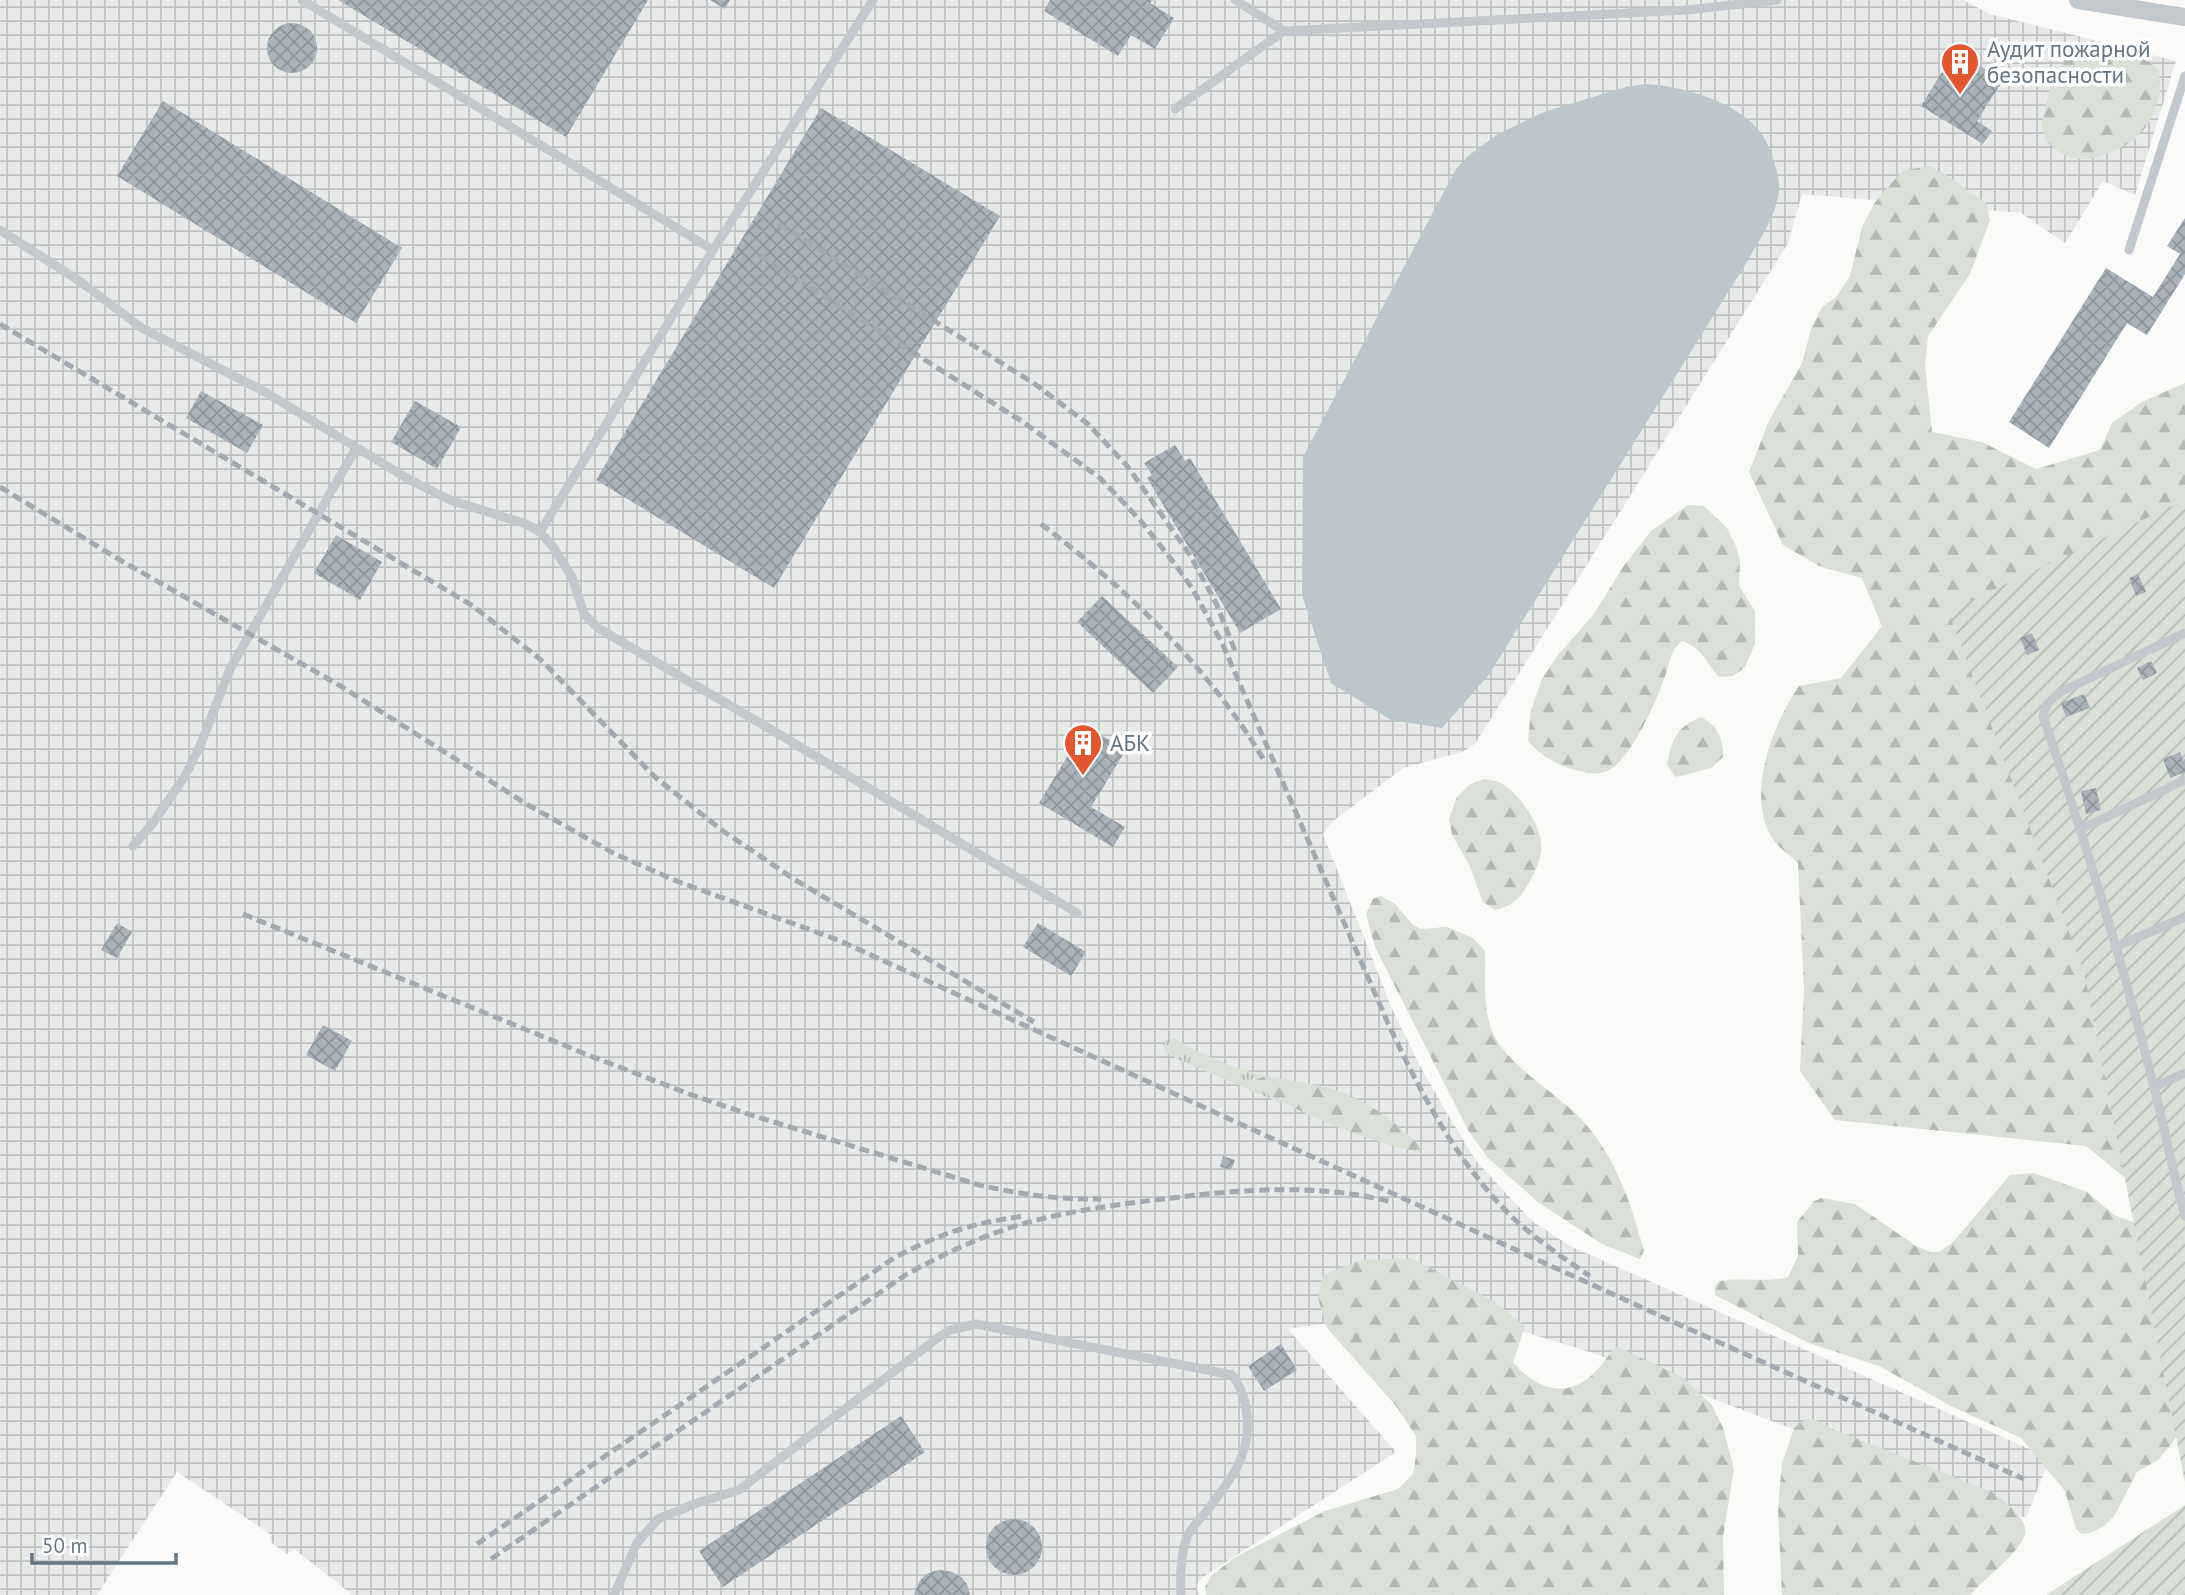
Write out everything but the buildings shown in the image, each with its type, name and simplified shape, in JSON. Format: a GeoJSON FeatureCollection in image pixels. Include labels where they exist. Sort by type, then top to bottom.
{"type":"FeatureCollection","features":[{"type":"Feature","properties":{"kind":"street"},"geometry":{"type":"LineString","coordinates":[[2078,0],[2185,17]]}},
{"type":"Feature","properties":{"kind":"lane"},"geometry":{"type":"LineString","coordinates":[[302,0],[713,250]]}},
{"type":"Feature","properties":{"kind":"lane"},"geometry":{"type":"LineString","coordinates":[[540,532],[713,250],[873,0]]}},
{"type":"Feature","properties":{"kind":"lane"},"geometry":{"type":"LineString","coordinates":[[1235,0],[1284,31]]}},
{"type":"Feature","properties":{"kind":"lane"},"geometry":{"type":"LineString","coordinates":[[1175,109],[1284,31],[1659,12],[1777,0]]}},
{"type":"Feature","properties":{"kind":"lane"},"geometry":{"type":"LineString","coordinates":[[2129,250],[2185,76]]}},
{"type":"Feature","properties":{"kind":"lane"},"geometry":{"type":"LineString","coordinates":[[0,230],[78,280],[142,327],[253,386],[410,480],[450,500],[526,524],[540,532],[572,577],[584,614],[598,628],[1077,913]]}},
{"type":"Feature","properties":{"kind":"lane"},"geometry":{"type":"LineString","coordinates":[[133,846],[185,776],[200,746],[230,669],[356,448]]}},
{"type":"Feature","properties":{"kind":"lane"},"geometry":{"type":"LineString","coordinates":[[2185,633],[2060,692],[2047,704],[2043,716],[2081,829],[2115,947],[2181,1187],[2185,1216]]}},
{"type":"Feature","properties":{"kind":"lane"},"geometry":{"type":"LineString","coordinates":[[2081,829],[2185,780]]}},
{"type":"Feature","properties":{"kind":"lane"},"geometry":{"type":"LineString","coordinates":[[2115,947],[2185,917]]}},
{"type":"Feature","properties":{"kind":"lane"},"geometry":{"type":"LineString","coordinates":[[2154,1087],[2185,1073]]}},
{"type":"Feature","properties":{"kind":"lane"},"geometry":{"type":"LineString","coordinates":[[614,1595],[637,1543],[658,1518],[739,1490],[950,1329],[976,1324],[1232,1375],[1240,1386],[1245,1405],[1248,1425],[1245,1444],[1238,1465],[1188,1534],[1181,1557],[1181,1595]]}},
{"type":"Feature","properties":{"kind":"shaded area"},"geometry":{"type":"Polygon","coordinates":[[[0,0],[1963,0],[1990,14],[2176,61],[2135,195],[2103,181],[2065,243],[2021,213],[1802,194],[1788,243],[1475,744],[1462,752],[1403,768],[1332,822],[1323,834],[1393,1011],[1419,1064],[1477,1162],[1532,1221],[1570,1246],[2050,1458],[2026,1518],[1593,1353],[1505,1326],[1356,1319],[1288,1329],[1396,1452],[1203,1577],[1198,1582],[1197,1590],[1200,1595],[353,1595],[294,1549],[287,1554],[272,1543],[269,1533],[177,1472],[97,1595],[0,1595],[0,0]]]}},
{"type":"Feature","properties":{"kind":"shaded area"},"geometry":{"type":"Polygon","coordinates":[[[1645,84],[1675,88],[1708,97],[1738,112],[1751,122],[1767,143],[1778,178],[1778,198],[1772,217],[1747,262],[1488,676],[1442,728],[1391,720],[1331,683],[1302,595],[1303,457],[1456,169],[1468,156],[1498,134],[1544,112],[1626,87],[1645,84]]]}},
{"type":"Feature","properties":{"kind":"green space"},"geometry":{"type":"Polygon","coordinates":[[[2083,46],[2111,46],[2146,60],[2159,70],[2160,90],[2150,119],[2136,138],[2106,154],[2080,159],[2059,152],[2053,147],[2044,136],[2042,125],[2056,75],[2065,61],[2083,46]]]}},
{"type":"Feature","properties":{"kind":"green space"},"geometry":{"type":"Polygon","coordinates":[[[1930,166],[1986,203],[1990,220],[1970,274],[1928,336],[1925,366],[1932,432],[1982,442],[2036,469],[2100,450],[2112,423],[2142,402],[2185,383],[2185,523],[2157,1204],[2086,1146],[1835,1120],[1800,1071],[1804,989],[1798,863],[1771,836],[1761,799],[1762,779],[1772,739],[1799,686],[1841,678],[1882,626],[1862,578],[1821,567],[1783,545],[1749,472],[1769,421],[1802,363],[1811,329],[1822,307],[1836,297],[1850,276],[1862,227],[1874,204],[1905,170],[1930,166]]]}},
{"type":"Feature","properties":{"kind":"green space"},"geometry":{"type":"Polygon","coordinates":[[[2185,500],[2185,1482],[2084,972],[1948,611],[2185,500]]]}},
{"type":"Feature","properties":{"kind":"green space"},"geometry":{"type":"Polygon","coordinates":[[[1688,505],[1704,506],[1727,528],[1735,544],[1740,560],[1739,586],[1755,611],[1755,644],[1745,667],[1733,676],[1719,677],[1699,651],[1682,641],[1672,653],[1642,729],[1617,764],[1605,772],[1594,774],[1550,760],[1528,741],[1531,710],[1542,679],[1558,655],[1594,614],[1623,567],[1651,531],[1688,505]]]}},
{"type":"Feature","properties":{"kind":"green space"},"geometry":{"type":"Polygon","coordinates":[[[1701,717],[1712,724],[1718,733],[1723,757],[1711,768],[1676,777],[1667,765],[1670,749],[1680,730],[1701,717]]]}},
{"type":"Feature","properties":{"kind":"green space"},"geometry":{"type":"Polygon","coordinates":[[[1485,779],[1509,788],[1524,804],[1535,824],[1541,844],[1538,865],[1525,889],[1510,904],[1495,910],[1483,902],[1469,864],[1452,835],[1449,819],[1457,797],[1470,784],[1485,779]]]}},
{"type":"Feature","properties":{"kind":"green space"},"geometry":{"type":"Polygon","coordinates":[[[1380,896],[1395,904],[1413,925],[1421,929],[1447,927],[1473,938],[1485,951],[1486,1002],[1492,1031],[1509,1056],[1572,1110],[1605,1150],[1634,1216],[1644,1251],[1640,1259],[1602,1244],[1539,1203],[1488,1158],[1468,1130],[1375,947],[1366,914],[1373,899],[1380,896]]]}},
{"type":"Feature","properties":{"kind":"green space"},"geometry":{"type":"Polygon","coordinates":[[[1166,1039],[1175,1039],[1231,1066],[1266,1076],[1258,1078],[1257,1088],[1288,1106],[1179,1060],[1166,1052],[1163,1044],[1166,1039]]]}},
{"type":"Feature","properties":{"kind":"green space"},"geometry":{"type":"Polygon","coordinates":[[[1266,1076],[1328,1088],[1360,1100],[1412,1138],[1421,1147],[1419,1153],[1356,1134],[1296,1109],[1257,1088],[1254,1084],[1257,1079],[1266,1076]]]}},
{"type":"Feature","properties":{"kind":"green space"},"geometry":{"type":"Polygon","coordinates":[[[2034,1173],[2087,1192],[2114,1215],[2144,1226],[2183,1425],[2158,1460],[2137,1472],[2115,1515],[2104,1526],[2090,1533],[2082,1534],[2076,1529],[2065,1491],[2021,1438],[1951,1406],[1879,1366],[1809,1343],[1715,1295],[1715,1287],[1719,1281],[1788,1277],[1798,1256],[1797,1222],[1814,1201],[1822,1198],[1855,1204],[1916,1246],[1939,1252],[1953,1242],[2010,1175],[2034,1173]]]}},
{"type":"Feature","properties":{"kind":"green space"},"geometry":{"type":"Polygon","coordinates":[[[1411,1258],[1495,1302],[1525,1326],[1513,1362],[1539,1384],[1559,1389],[1580,1383],[1594,1373],[1616,1346],[1684,1378],[1712,1405],[1723,1428],[1734,1469],[1723,1537],[1724,1595],[1206,1595],[1205,1587],[1211,1576],[1234,1558],[1325,1511],[1398,1489],[1413,1474],[1416,1436],[1396,1406],[1327,1328],[1318,1298],[1323,1275],[1361,1260],[1411,1258]]]}},
{"type":"Feature","properties":{"kind":"green space"},"geometry":{"type":"Polygon","coordinates":[[[1806,1419],[1815,1419],[1830,1428],[1992,1492],[2023,1521],[2023,1540],[1970,1595],[1782,1595],[1778,1509],[1782,1463],[1794,1428],[1806,1419]]]}},
{"type":"Feature","properties":{"kind":"green space"},"geometry":{"type":"Polygon","coordinates":[[[2185,1505],[2185,1595],[2046,1595],[2185,1505]]]}},
{"type":"Feature","properties":{"kind":"railway"},"geometry":{"type":"LineString","coordinates":[[779,224],[1035,384],[1088,424],[1128,467],[1190,555],[1216,603],[1236,653]]}},
{"type":"Feature","properties":{"kind":"railway"},"geometry":{"type":"LineString","coordinates":[[759,255],[1023,422],[1100,478],[1140,520],[1192,588],[1222,643],[1387,1021],[1441,1126],[1474,1174],[1513,1218],[1590,1276]]}},
{"type":"Feature","properties":{"kind":"railway"},"geometry":{"type":"LineString","coordinates":[[0,324],[473,606],[541,660],[656,778],[723,831],[797,881],[1034,1022]]}},
{"type":"Feature","properties":{"kind":"railway"},"geometry":{"type":"LineString","coordinates":[[0,487],[120,560],[339,685],[528,805],[615,854],[679,882],[838,940],[2024,1479]]}},
{"type":"Feature","properties":{"kind":"railway"},"geometry":{"type":"LineString","coordinates":[[1041,524],[1105,576],[1165,632],[1219,694],[1265,762]]}},
{"type":"Feature","properties":{"kind":"railway"},"geometry":{"type":"LineString","coordinates":[[243,914],[588,1055],[751,1115],[979,1185],[1039,1196],[1101,1199]]}},
{"type":"Feature","properties":{"kind":"railway"},"geometry":{"type":"LineString","coordinates":[[491,1559],[907,1274],[983,1238],[1009,1228],[1063,1214],[1215,1193],[1303,1190],[1392,1202]]}},
{"type":"Feature","properties":{"kind":"railway"},"geometry":{"type":"LineString","coordinates":[[477,1544],[894,1258],[957,1230],[1025,1216]]}},
{"type":"Feature","properties":{"kind":"place","name":"Аудит пожарной безопасности"},"geometry":{"type":"Point","coordinates":[1960,96]}},
{"type":"Feature","properties":{"kind":"place","name":"АБК"},"geometry":{"type":"Point","coordinates":[1083,777]}}]}
